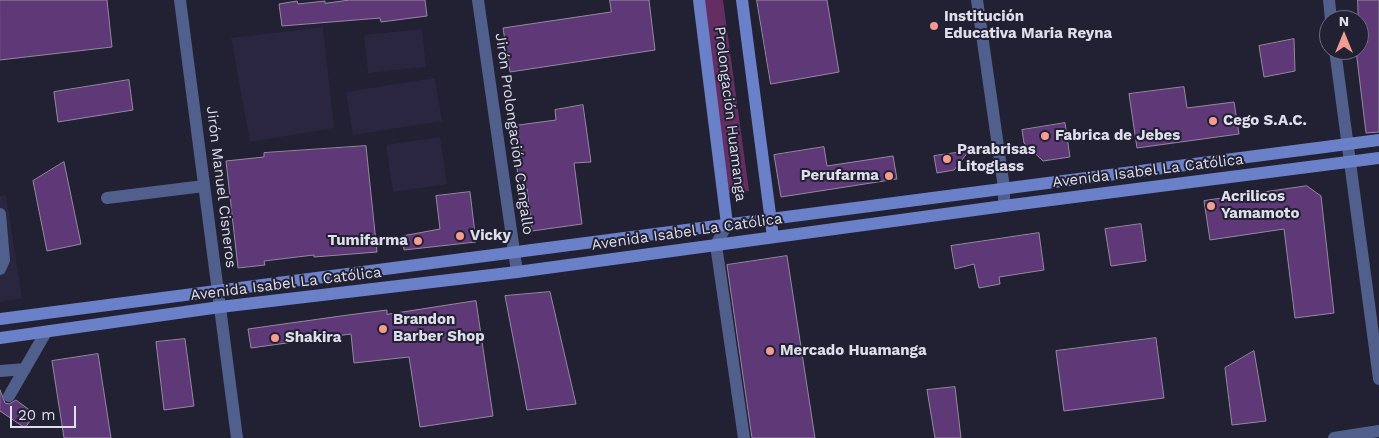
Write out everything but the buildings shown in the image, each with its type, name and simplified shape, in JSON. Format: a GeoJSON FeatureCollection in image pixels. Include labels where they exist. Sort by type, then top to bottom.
{"type":"FeatureCollection","features":[{"type":"Feature","properties":{"kind":"street","name":"Jirón Manuel Cisneros"},"geometry":{"type":"LineString","coordinates":[[180,0],[237,438]]}},
{"type":"Feature","properties":{"kind":"street","name":"Jirón Prolongación Cangallo"},"geometry":{"type":"LineString","coordinates":[[478,0],[517,272]]}},
{"type":"Feature","properties":{"kind":"street","name":"Prolongación Huamanga"},"geometry":{"type":"LineString","coordinates":[[699,0],[727,224],[716,245]]}},
{"type":"Feature","properties":{"kind":"street","name":"Prolongación Huamanga"},"geometry":{"type":"LineString","coordinates":[[742,0],[773,237]]}},
{"type":"Feature","properties":{"kind":"street"},"geometry":{"type":"LineString","coordinates":[[977,0],[1004,188],[1004,206]]}},
{"type":"Feature","properties":{"kind":"street"},"geometry":{"type":"LineString","coordinates":[[1336,60],[1379,379]]}},
{"type":"Feature","properties":{"kind":"street","name":"Avenida Isabel La Católica"},"geometry":{"type":"LineString","coordinates":[[0,319],[1379,140]]}},
{"type":"Feature","properties":{"kind":"street","name":"Avenida Isabel La Católica"},"geometry":{"type":"LineString","coordinates":[[0,338],[1379,158]]}},
{"type":"Feature","properties":{"kind":"street"},"geometry":{"type":"LineString","coordinates":[[107,198],[204,186]]}},
{"type":"Feature","properties":{"kind":"street"},"geometry":{"type":"LineString","coordinates":[[0,214],[4,260],[0,269]]}},
{"type":"Feature","properties":{"kind":"street"},"geometry":{"type":"LineString","coordinates":[[716,245],[744,438]]}},
{"type":"Feature","properties":{"kind":"street"},"geometry":{"type":"LineString","coordinates":[[10,396],[46,332]]}},
{"type":"Feature","properties":{"kind":"street"},"geometry":{"type":"LineString","coordinates":[[0,371],[25,369]]}},
{"type":"Feature","properties":{"kind":"street"},"geometry":{"type":"LineString","coordinates":[[1334,438],[1379,431]]}},
{"type":"Feature","properties":{"kind":"shaded area"},"geometry":{"type":"Polygon","coordinates":[[[703,0],[723,0],[749,191],[729,193],[703,0]]]}},
{"type":"Feature","properties":{"kind":"shaded area"},"geometry":{"type":"Polygon","coordinates":[[[323,27],[334,128],[250,142],[231,38],[323,27]]]}},
{"type":"Feature","properties":{"kind":"shaded area"},"geometry":{"type":"Polygon","coordinates":[[[422,29],[426,67],[368,73],[364,35],[422,29]]]}},
{"type":"Feature","properties":{"kind":"shaded area"},"geometry":{"type":"Polygon","coordinates":[[[435,78],[442,121],[353,135],[346,92],[435,78]]]}},
{"type":"Feature","properties":{"kind":"shaded area"},"geometry":{"type":"Polygon","coordinates":[[[440,137],[447,184],[393,192],[386,145],[440,137]]]}},
{"type":"Feature","properties":{"kind":"shaded area"},"geometry":{"type":"Polygon","coordinates":[[[6,195],[22,298],[0,302],[0,196],[6,195]]]}},
{"type":"Feature","properties":{"kind":"place","name":"Institución Educativa Maria Reyna"},"geometry":{"type":"Point","coordinates":[934,26]}},
{"type":"Feature","properties":{"kind":"place","name":"Cego S.A.C."},"geometry":{"type":"Point","coordinates":[1213,121]}},
{"type":"Feature","properties":{"kind":"place","name":"Fabrica de Jebes"},"geometry":{"type":"Point","coordinates":[1045,136]}},
{"type":"Feature","properties":{"kind":"place","name":"Parabrisas Litoglass"},"geometry":{"type":"Point","coordinates":[947,159]}},
{"type":"Feature","properties":{"kind":"place","name":"Perufarma"},"geometry":{"type":"Point","coordinates":[889,176]}},
{"type":"Feature","properties":{"kind":"place","name":"Acrilicos Yamamoto"},"geometry":{"type":"Point","coordinates":[1211,206]}},
{"type":"Feature","properties":{"kind":"place","name":"Vicky"},"geometry":{"type":"Point","coordinates":[460,236]}},
{"type":"Feature","properties":{"kind":"place","name":"Tumifarma"},"geometry":{"type":"Point","coordinates":[418,241]}},
{"type":"Feature","properties":{"kind":"place","name":"Brandon Barber Shop"},"geometry":{"type":"Point","coordinates":[383,329]}},
{"type":"Feature","properties":{"kind":"place","name":"Shakira"},"geometry":{"type":"Point","coordinates":[275,338]}},
{"type":"Feature","properties":{"kind":"place","name":"Mercado Huamanga"},"geometry":{"type":"Point","coordinates":[770,351]}}]}
